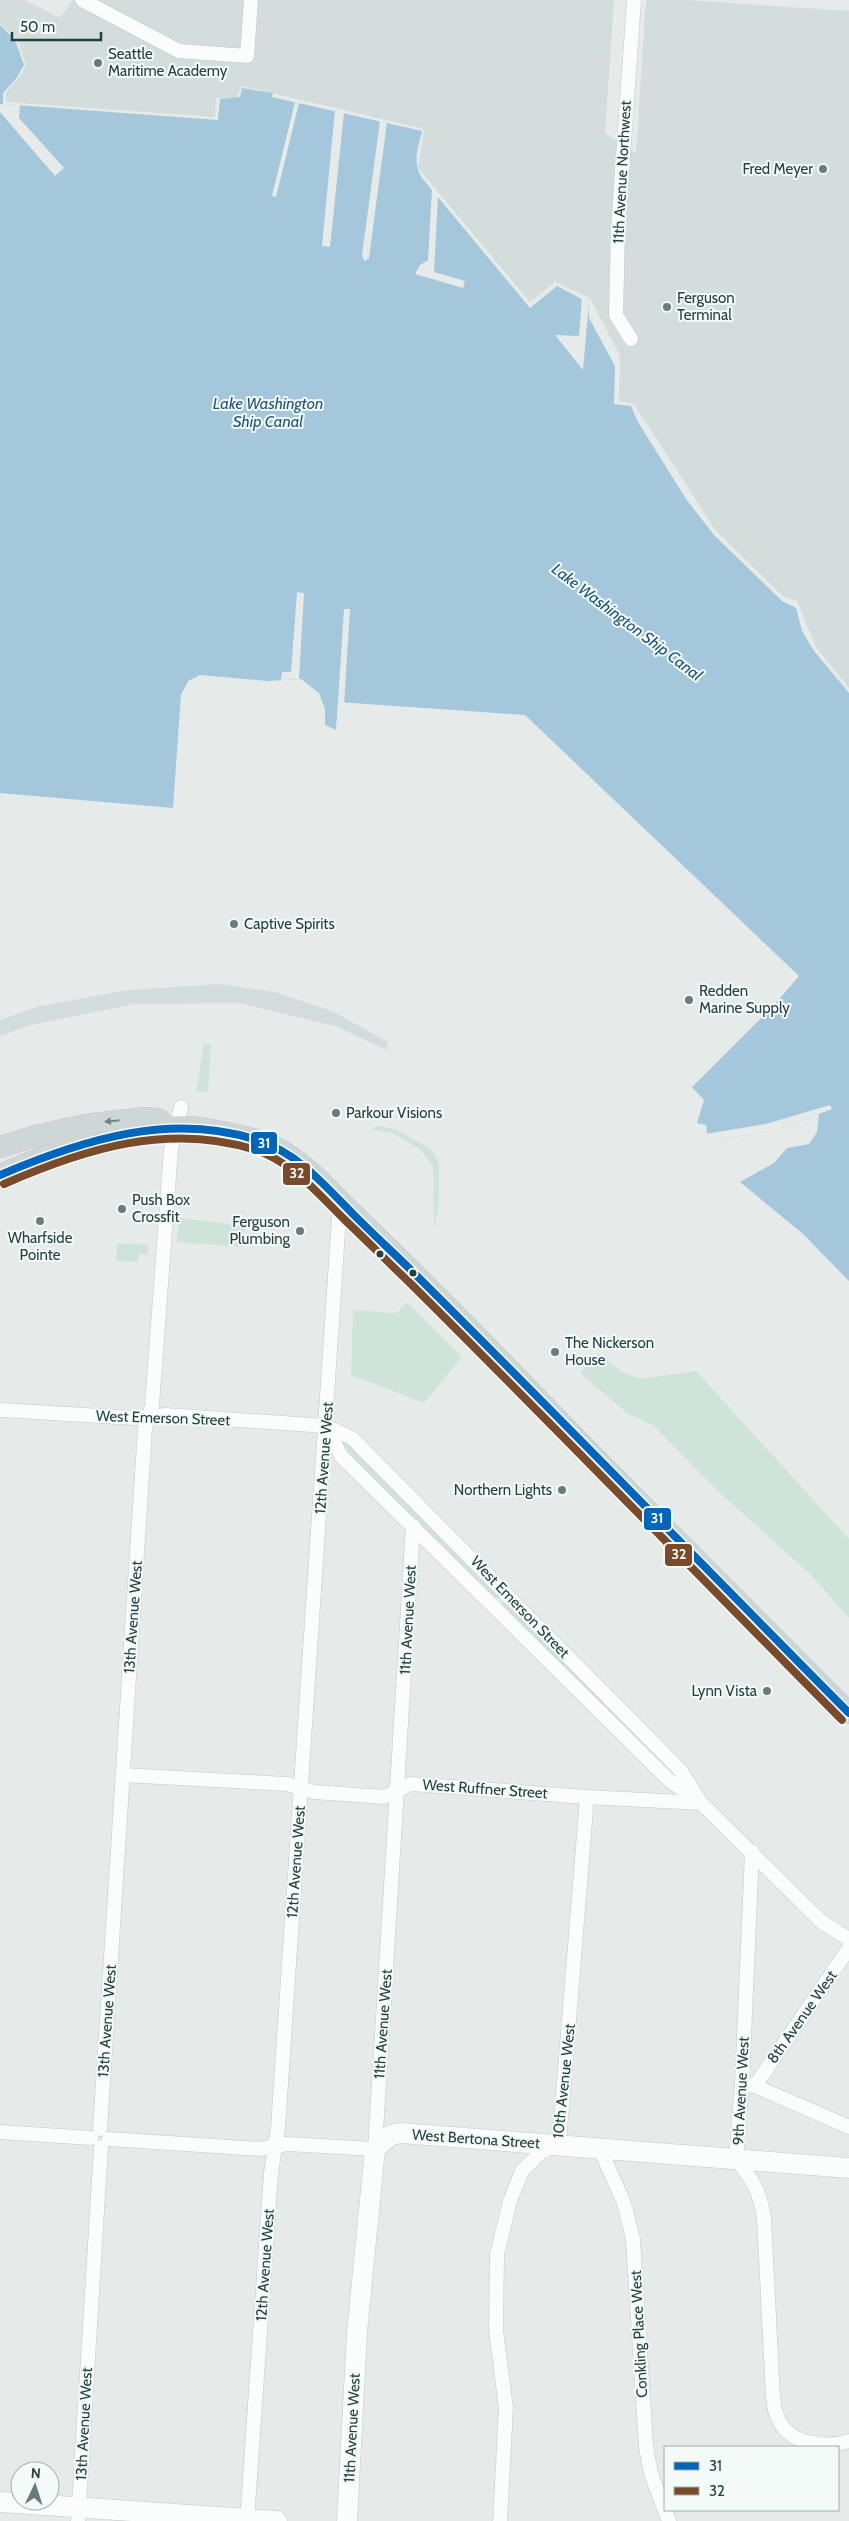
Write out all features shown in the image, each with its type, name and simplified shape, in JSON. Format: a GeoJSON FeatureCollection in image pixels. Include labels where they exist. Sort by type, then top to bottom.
{"type":"FeatureCollection","features":[{"type":"Feature","properties":{"kind":"main road"},"geometry":{"type":"LineString","coordinates":[[0,1175],[45,1156],[178,1117]]}},
{"type":"Feature","properties":{"kind":"main road"},"geometry":{"type":"LineString","coordinates":[[0,1147],[39,1134],[94,1123],[178,1117],[259,1141],[283,1151],[297,1161],[417,1275],[618,1482],[849,1713]]}},
{"type":"Feature","properties":{"kind":"street"},"geometry":{"type":"LineString","coordinates":[[82,0],[179,51],[247,56],[251,0]]}},
{"type":"Feature","properties":{"kind":"street","name":"11th Avenue Northwest"},"geometry":{"type":"LineString","coordinates":[[630,340],[616,315],[618,229],[634,0]]}},
{"type":"Feature","properties":{"kind":"street","name":"13th Avenue West"},"geometry":{"type":"LineString","coordinates":[[79,2514],[100,2138],[145,1428],[152,1397],[171,1149],[178,1117]]}},
{"type":"Feature","properties":{"kind":"street","name":"12th Avenue West"},"geometry":{"type":"LineString","coordinates":[[247,2520],[326,1426],[340,1202]]}},
{"type":"Feature","properties":{"kind":"street","name":"West Emerson Street"},"geometry":{"type":"LineString","coordinates":[[0,1410],[136,1418],[166,1415],[326,1426],[352,1438],[681,1771],[701,1803]]}},
{"type":"Feature","properties":{"kind":"street","name":"West Emerson Street"},"geometry":{"type":"LineString","coordinates":[[326,1426],[341,1456],[670,1781],[701,1803],[822,1922],[849,1939]]}},
{"type":"Feature","properties":{"kind":"street","name":"11th Avenue West"},"geometry":{"type":"LineString","coordinates":[[348,2521],[358,2332],[375,2149],[413,1526]]}},
{"type":"Feature","properties":{"kind":"street","name":"West Ruffner Street"},"geometry":{"type":"LineString","coordinates":[[123,1775],[287,1784],[314,1792],[384,1797],[411,1784],[701,1803]]}},
{"type":"Feature","properties":{"kind":"street","name":"10th Avenue West"},"geometry":{"type":"LineString","coordinates":[[500,2521],[506,2408],[496,2330],[497,2255],[510,2201],[522,2171],[541,2152],[559,2144],[587,1797]]}},
{"type":"Feature","properties":{"kind":"street","name":"9th Avenue West"},"geometry":{"type":"LineString","coordinates":[[752,1852],[748,2085],[736,2159],[754,2181],[761,2201],[773,2396],[777,2416],[784,2427],[794,2436],[810,2444],[832,2446],[849,2440]]}},
{"type":"Feature","properties":{"kind":"street","name":"8th Avenue West"},"geometry":{"type":"LineString","coordinates":[[748,2085],[849,1948]]}},
{"type":"Feature","properties":{"kind":"street"},"geometry":{"type":"LineString","coordinates":[[748,2085],[849,2127]]}},
{"type":"Feature","properties":{"kind":"street"},"geometry":{"type":"LineString","coordinates":[[0,2132],[259,2149],[287,2144],[375,2149]]}},
{"type":"Feature","properties":{"kind":"street","name":"West Bertona Street"},"geometry":{"type":"LineString","coordinates":[[375,2149],[390,2136],[401,2133],[849,2168]]}},
{"type":"Feature","properties":{"kind":"street","name":"Conkling Place West"},"geometry":{"type":"LineString","coordinates":[[600,2149],[624,2203],[633,2239],[646,2447],[651,2474],[664,2508]]}},
{"type":"Feature","properties":{"kind":"street"},"geometry":{"type":"LineString","coordinates":[[0,2502],[79,2514],[277,2521]]}},
{"type":"Feature","properties":{"kind":"shaded area"},"geometry":{"type":"Polygon","coordinates":[[[0,0],[25,0],[60,18],[73,0],[614,0],[605,133],[636,153],[646,0],[686,0],[849,11],[849,688],[816,647],[797,601],[784,597],[716,531],[634,404],[619,401],[620,356],[590,298],[555,282],[530,302],[418,168],[424,129],[242,86],[236,98],[216,98],[215,117],[6,102],[6,93],[22,73],[26,64],[17,39],[0,24],[0,0]]]}},
{"type":"Feature","properties":{"kind":"shaded area"},"geometry":{"type":"Polygon","coordinates":[[[221,984],[275,992],[332,1011],[388,1042],[387,1050],[335,1026],[239,1003],[135,1004],[31,1025],[0,1036],[0,1020],[40,1006],[128,990],[221,984]]]}},
{"type":"Feature","properties":{"kind":"green space"},"geometry":{"type":"Polygon","coordinates":[[[204,1044],[211,1044],[208,1092],[196,1092],[204,1044]]]}},
{"type":"Feature","properties":{"kind":"green space"},"geometry":{"type":"Polygon","coordinates":[[[381,1126],[397,1130],[431,1149],[439,1163],[439,1204],[434,1229],[433,1166],[421,1150],[392,1133],[373,1130],[374,1127],[381,1126]]]}},
{"type":"Feature","properties":{"kind":"green space"},"geometry":{"type":"Polygon","coordinates":[[[179,1218],[245,1226],[243,1247],[177,1242],[179,1218]]]}},
{"type":"Feature","properties":{"kind":"green space"},"geometry":{"type":"Polygon","coordinates":[[[117,1243],[149,1245],[148,1254],[139,1254],[138,1262],[116,1261],[117,1243]]]}},
{"type":"Feature","properties":{"kind":"green space"},"geometry":{"type":"Polygon","coordinates":[[[407,1302],[462,1357],[424,1403],[351,1375],[353,1310],[397,1313],[407,1302]]]}},
{"type":"Feature","properties":{"kind":"green space"},"geometry":{"type":"Polygon","coordinates":[[[599,1354],[622,1372],[641,1379],[696,1371],[849,1539],[849,1618],[811,1575],[720,1493],[654,1426],[628,1414],[580,1373],[599,1354]]]}},
{"type":"Feature","properties":{"kind":"green space"},"geometry":{"type":"Polygon","coordinates":[[[340,1441],[346,1443],[391,1481],[502,1594],[494,1601],[354,1459],[340,1441]]]}},
{"type":"Feature","properties":{"kind":"green space"},"geometry":{"type":"Polygon","coordinates":[[[505,1599],[676,1770],[677,1778],[499,1605],[505,1599]]]}},
{"type":"Feature","properties":{"kind":"water","name":"Lake Washington Ship Canal"},"geometry":{"type":"Polygon","coordinates":[[[0,25],[15,40],[24,65],[16,79],[3,93],[3,104],[218,120],[220,99],[240,97],[242,88],[273,93],[272,97],[422,131],[417,166],[422,178],[530,308],[557,286],[589,303],[589,318],[615,366],[614,404],[631,406],[638,422],[686,499],[714,535],[782,601],[796,608],[802,631],[814,651],[849,693],[849,1281],[803,1234],[740,1182],[774,1163],[787,1148],[809,1144],[817,1132],[819,1114],[779,1129],[708,1142],[706,1125],[697,1123],[704,1100],[692,1087],[775,1004],[799,976],[525,715],[338,702],[336,730],[325,725],[325,709],[319,693],[301,679],[268,681],[200,675],[188,681],[181,695],[173,808],[0,793],[0,25]]]}},
{"type":"Feature","properties":{"kind":"pier"},"geometry":{"type":"Polygon","coordinates":[[[295,102],[299,103],[276,197],[272,196],[295,102]]]}},
{"type":"Feature","properties":{"kind":"pier"},"geometry":{"type":"Polygon","coordinates":[[[0,104],[20,105],[19,118],[64,168],[55,176],[0,112],[0,104]]]}},
{"type":"Feature","properties":{"kind":"pier"},"geometry":{"type":"Polygon","coordinates":[[[335,110],[344,112],[330,247],[322,246],[335,110]]]}},
{"type":"Feature","properties":{"kind":"pier"},"geometry":{"type":"Polygon","coordinates":[[[380,121],[387,122],[369,258],[364,261],[362,255],[380,121]]]}},
{"type":"Feature","properties":{"kind":"pier"},"geometry":{"type":"Polygon","coordinates":[[[432,189],[438,196],[434,272],[465,281],[463,288],[415,274],[420,265],[428,260],[432,189]]]}},
{"type":"Feature","properties":{"kind":"pier"},"geometry":{"type":"Polygon","coordinates":[[[582,298],[589,303],[583,370],[555,335],[579,336],[582,298]]]}},
{"type":"Feature","properties":{"kind":"pier"},"geometry":{"type":"Polygon","coordinates":[[[297,592],[304,593],[299,679],[281,680],[282,672],[291,672],[297,592]]]}},
{"type":"Feature","properties":{"kind":"pier"},"geometry":{"type":"Polygon","coordinates":[[[344,609],[350,609],[344,705],[340,705],[338,731],[336,733],[344,609]]]}},
{"type":"Feature","properties":{"kind":"pier"},"geometry":{"type":"Polygon","coordinates":[[[830,1105],[832,1109],[779,1129],[708,1142],[706,1134],[766,1124],[830,1105]]]}},
{"type":"Feature","properties":{"kind":"transit line","name":"31"},"geometry":{"type":"LineString","coordinates":[[0,1175],[31,1162],[95,1141],[161,1129],[227,1132],[260,1141],[287,1154],[311,1172],[421,1280],[849,1713]]}},
{"type":"Feature","properties":{"kind":"transit line","name":"32"},"geometry":{"type":"LineString","coordinates":[[4,1184],[34,1171],[96,1150],[127,1143],[159,1139],[223,1142],[256,1150],[281,1162],[304,1180],[411,1284],[842,1720]]}},
{"type":"Feature","properties":{"kind":"place","name":"Seattle Maritime Academy"},"geometry":{"type":"Point","coordinates":[98,63]}},
{"type":"Feature","properties":{"kind":"place","name":"Fred Meyer"},"geometry":{"type":"Point","coordinates":[823,169]}},
{"type":"Feature","properties":{"kind":"place","name":"Ferguson Terminal"},"geometry":{"type":"Point","coordinates":[667,307]}},
{"type":"Feature","properties":{"kind":"place","name":"Captive Spirits"},"geometry":{"type":"Point","coordinates":[234,924]}},
{"type":"Feature","properties":{"kind":"place","name":"Redden Marine Supply"},"geometry":{"type":"Point","coordinates":[689,1000]}},
{"type":"Feature","properties":{"kind":"place","name":"Parkour Visions"},"geometry":{"type":"Point","coordinates":[336,1113]}},
{"type":"Feature","properties":{"kind":"place","name":"Push Box Crossfit"},"geometry":{"type":"Point","coordinates":[122,1209]}},
{"type":"Feature","properties":{"kind":"place","name":"Wharfside Pointe"},"geometry":{"type":"Point","coordinates":[40,1221]}},
{"type":"Feature","properties":{"kind":"place","name":"Ferguson Plumbing"},"geometry":{"type":"Point","coordinates":[300,1231]}},
{"type":"Feature","properties":{"kind":"place","name":"The Nickerson House"},"geometry":{"type":"Point","coordinates":[555,1352]}},
{"type":"Feature","properties":{"kind":"place","name":"Northern Lights"},"geometry":{"type":"Point","coordinates":[562,1490]}},
{"type":"Feature","properties":{"kind":"place","name":"Lynn Vista"},"geometry":{"type":"Point","coordinates":[767,1691]}}]}
